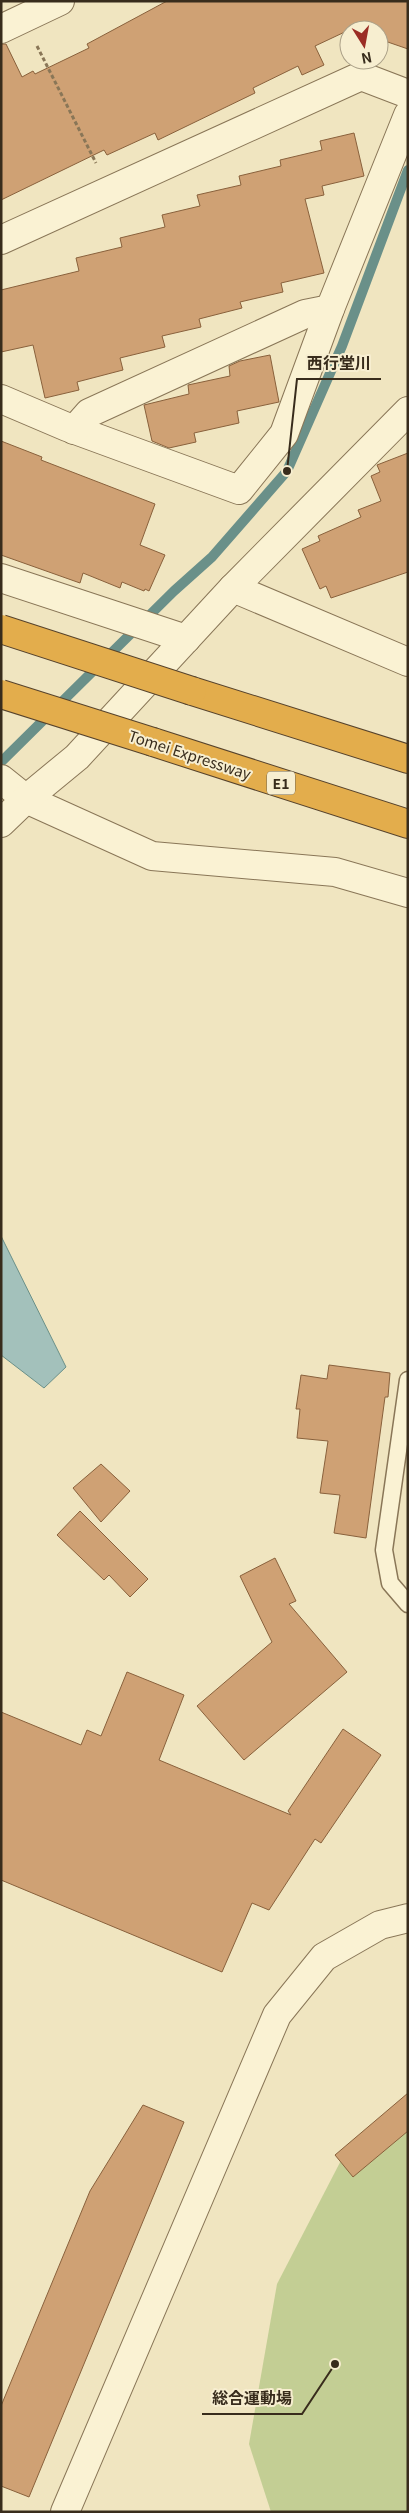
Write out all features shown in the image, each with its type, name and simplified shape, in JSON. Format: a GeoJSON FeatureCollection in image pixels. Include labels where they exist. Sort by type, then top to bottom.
{"type":"FeatureCollection","features":[{"type":"Feature","properties":{"kind":"highway"},"geometry":{"type":"LineString","coordinates":[[1,629],[408,759]]}},
{"type":"Feature","properties":{"kind":"highway","name":"Tomei Expressway"},"geometry":{"type":"LineString","coordinates":[[1,694],[408,824]]}},
{"type":"Feature","properties":{"kind":"street"},"geometry":{"type":"LineString","coordinates":[[12,23],[60,1]]}},
{"type":"Feature","properties":{"kind":"street"},"geometry":{"type":"LineString","coordinates":[[1,240],[361,76],[408,94]]}},
{"type":"Feature","properties":{"kind":"street"},"geometry":{"type":"LineString","coordinates":[[1,399],[74,430],[238,490],[284,434],[330,309],[408,115]]}},
{"type":"Feature","properties":{"kind":"street"},"geometry":{"type":"LineString","coordinates":[[74,430],[89,413],[305,314],[330,309]]}},
{"type":"Feature","properties":{"kind":"street"},"geometry":{"type":"LineString","coordinates":[[11,787],[77,757],[174,634],[233,588],[408,411]]}},
{"type":"Feature","properties":{"kind":"street"},"geometry":{"type":"LineString","coordinates":[[1,578],[174,634]]}},
{"type":"Feature","properties":{"kind":"street"},"geometry":{"type":"LineString","coordinates":[[233,588],[408,662]]}},
{"type":"Feature","properties":{"kind":"street"},"geometry":{"type":"LineString","coordinates":[[1,823],[11,787]]}},
{"type":"Feature","properties":{"kind":"street"},"geometry":{"type":"LineString","coordinates":[[11,787],[152,856],[335,872],[408,893]]}},
{"type":"Feature","properties":{"kind":"street"},"geometry":{"type":"LineString","coordinates":[[66,2512],[277,2015],[324,1957],[380,1925],[408,1918]]}},
{"type":"Feature","properties":{"kind":"lane"},"geometry":{"type":"LineString","coordinates":[[408,1380],[384,1550],[390,1583],[408,1604]]}},
{"type":"Feature","properties":{"kind":"path"},"geometry":{"type":"LineString","coordinates":[[12,23],[110,190]]}},
{"type":"Feature","properties":{"kind":"green space"},"geometry":{"type":"Polygon","coordinates":[[[408,2109],[408,2512],[271,2512],[249,2444],[277,2284],[349,2145],[408,2109]]]}},
{"type":"Feature","properties":{"kind":"water"},"geometry":{"type":"Polygon","coordinates":[[[1,1236],[66,1367],[44,1388],[1,1355],[1,1236]]]}},
{"type":"Feature","properties":{"kind":"building"},"geometry":{"type":"Polygon","coordinates":[[[167,1],[408,1],[408,49],[389,42],[389,20],[339,20],[339,35],[315,46],[324,65],[302,75],[298,66],[253,88],[255,93],[158,140],[155,133],[107,155],[104,150],[1,200],[1,44],[6,44],[22,77],[33,71],[35,74],[89,48],[87,44],[167,1]]]}},
{"type":"Feature","properties":{"kind":"building"},"geometry":{"type":"Polygon","coordinates":[[[354,133],[364,176],[322,186],[324,195],[305,199],[324,273],[281,283],[283,292],[240,302],[242,308],[199,319],[201,327],[162,336],[165,347],[120,358],[123,370],[77,382],[79,390],[45,398],[33,345],[1,352],[1,290],[79,271],[76,258],[122,247],[120,238],[165,227],[162,215],[200,206],[197,195],[241,185],[239,176],[281,166],[280,160],[322,150],[320,141],[354,133]]]}},
{"type":"Feature","properties":{"kind":"building"},"geometry":{"type":"Polygon","coordinates":[[[270,355],[279,402],[237,411],[239,423],[194,433],[196,442],[169,448],[152,441],[144,405],[189,394],[188,385],[230,376],[229,366],[240,361],[270,355]]]}},
{"type":"Feature","properties":{"kind":"building"},"geometry":{"type":"Polygon","coordinates":[[[1,441],[42,457],[41,460],[155,504],[140,545],[165,555],[149,591],[145,589],[144,591],[122,582],[120,588],[83,573],[80,583],[1,555],[1,441]]]}},
{"type":"Feature","properties":{"kind":"building"},"geometry":{"type":"Polygon","coordinates":[[[408,453],[408,572],[331,598],[326,586],[320,589],[302,549],[320,541],[318,536],[361,517],[358,510],[381,501],[371,476],[380,472],[377,465],[408,453]]]}},
{"type":"Feature","properties":{"kind":"building"},"geometry":{"type":"Polygon","coordinates":[[[329,1365],[390,1373],[366,1538],[334,1533],[340,1495],[320,1493],[328,1441],[297,1438],[300,1409],[296,1409],[301,1375],[327,1379],[329,1365]]]}},
{"type":"Feature","properties":{"kind":"building"},"geometry":{"type":"Polygon","coordinates":[[[101,1464],[130,1491],[101,1522],[73,1488],[101,1464]]]}},
{"type":"Feature","properties":{"kind":"building"},"geometry":{"type":"Polygon","coordinates":[[[80,1511],[148,1579],[130,1597],[109,1575],[104,1580],[57,1535],[80,1511]]]}},
{"type":"Feature","properties":{"kind":"building"},"geometry":{"type":"Polygon","coordinates":[[[275,1558],[296,1601],[289,1604],[347,1672],[244,1760],[197,1706],[272,1642],[240,1576],[275,1558]]]}},
{"type":"Feature","properties":{"kind":"building"},"geometry":{"type":"Polygon","coordinates":[[[127,1672],[184,1695],[159,1760],[291,1815],[288,1811],[343,1729],[381,1755],[321,1843],[315,1839],[269,1910],[252,1903],[222,1972],[1,1880],[1,1712],[81,1745],[87,1730],[101,1736],[127,1672]]]}},
{"type":"Feature","properties":{"kind":"building"},"geometry":{"type":"Polygon","coordinates":[[[408,2093],[408,2131],[353,2177],[335,2155],[408,2093]]]}},
{"type":"Feature","properties":{"kind":"building"},"geometry":{"type":"Polygon","coordinates":[[[143,2105],[184,2122],[29,2497],[1,2486],[1,2406],[90,2191],[143,2105]]]}},
{"type":"Feature","properties":{"kind":"waterway"},"geometry":{"type":"LineString","coordinates":[[1,762],[174,591],[212,557],[287,471],[342,346],[408,170]]}},
{"type":"Feature","properties":{"kind":"place","name":"西行堂川"},"geometry":{"type":"Point","coordinates":[287,471]}},
{"type":"Feature","properties":{"kind":"place","name":"総合運動場"},"geometry":{"type":"Point","coordinates":[335,2364]}}]}
